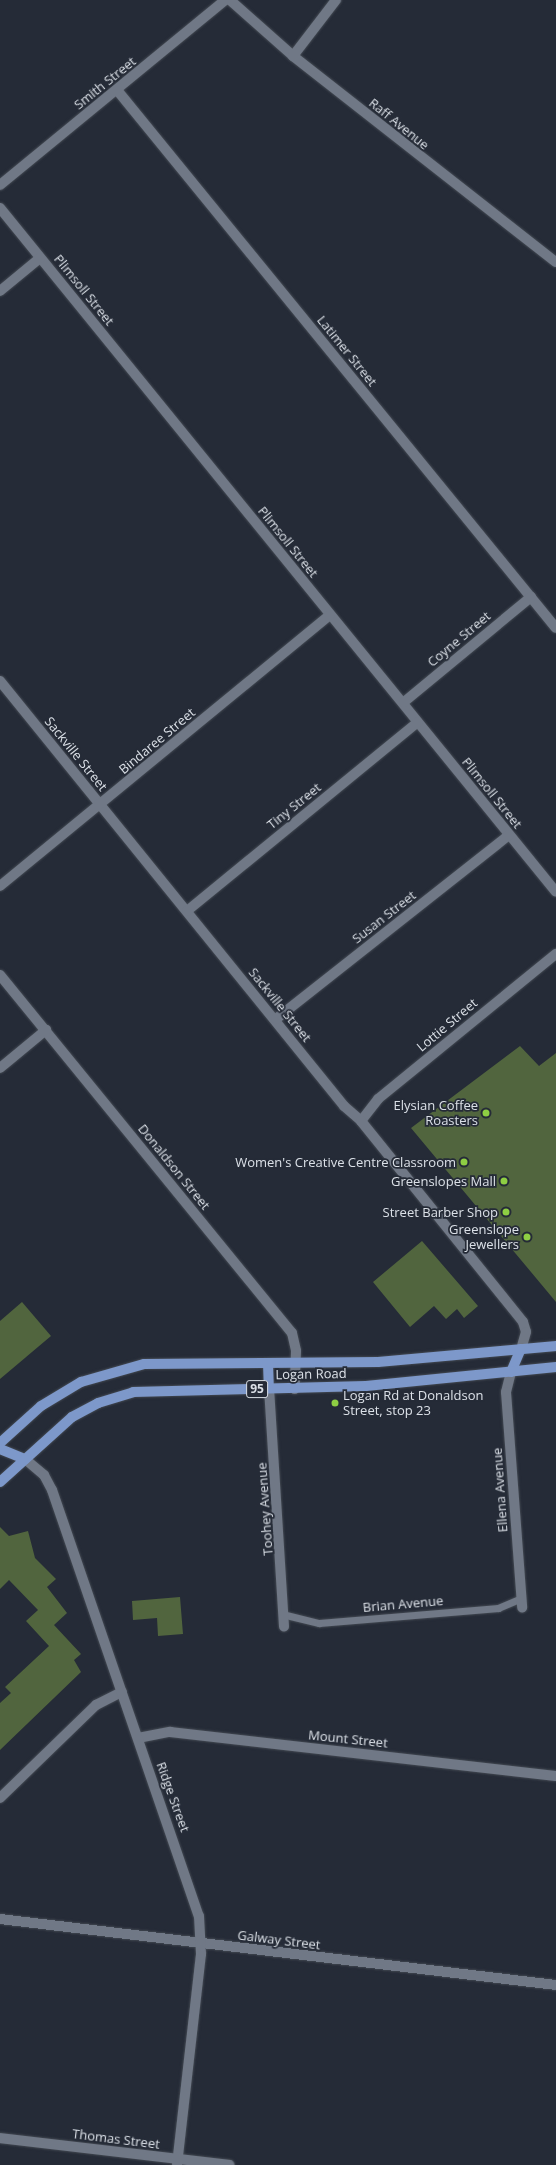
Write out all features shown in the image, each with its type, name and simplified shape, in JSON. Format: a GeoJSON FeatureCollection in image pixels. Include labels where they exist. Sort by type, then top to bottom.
{"type":"FeatureCollection","features":[{"type":"Feature","properties":{"kind":"main road","name":"Logan Road"},"geometry":{"type":"LineString","coordinates":[[0,1443],[41,1406],[100,1374],[144,1364],[378,1362],[556,1346]]}},
{"type":"Feature","properties":{"kind":"main road"},"geometry":{"type":"LineString","coordinates":[[511,1372],[521,1349]]}},
{"type":"Feature","properties":{"kind":"main road"},"geometry":{"type":"LineString","coordinates":[[268,1363],[269,1388]]}},
{"type":"Feature","properties":{"kind":"main road","name":"Logan Road"},"geometry":{"type":"LineString","coordinates":[[0,1482],[72,1417],[120,1395],[158,1389],[366,1386],[556,1367]]}},
{"type":"Feature","properties":{"kind":"main road"},"geometry":{"type":"LineString","coordinates":[[0,1450],[25,1459]]}},
{"type":"Feature","properties":{"kind":"street","name":"Smith Street"},"geometry":{"type":"LineString","coordinates":[[0,185],[225,0]]}},
{"type":"Feature","properties":{"kind":"street","name":"Raff Avenue"},"geometry":{"type":"LineString","coordinates":[[230,0],[294,56],[556,262]]}},
{"type":"Feature","properties":{"kind":"street"},"geometry":{"type":"LineString","coordinates":[[294,56],[336,0]]}},
{"type":"Feature","properties":{"kind":"street","name":"Latimer Street"},"geometry":{"type":"LineString","coordinates":[[117,90],[556,628]]}},
{"type":"Feature","properties":{"kind":"street","name":"Plimsoll Street"},"geometry":{"type":"LineString","coordinates":[[0,208],[330,615],[404,702],[418,722],[556,892]]}},
{"type":"Feature","properties":{"kind":"street"},"geometry":{"type":"LineString","coordinates":[[0,291],[40,258]]}},
{"type":"Feature","properties":{"kind":"street","name":"Coyne Street"},"geometry":{"type":"LineString","coordinates":[[404,702],[531,597]]}},
{"type":"Feature","properties":{"kind":"street","name":"Bindaree Street"},"geometry":{"type":"LineString","coordinates":[[0,886],[330,615]]}},
{"type":"Feature","properties":{"kind":"street","name":"Sackville Street"},"geometry":{"type":"LineString","coordinates":[[0,681],[276,1019],[344,1106],[361,1121],[523,1322],[526,1332],[521,1349]]}},
{"type":"Feature","properties":{"kind":"street","name":"Tiny Street"},"geometry":{"type":"LineString","coordinates":[[187,911],[418,722]]}},
{"type":"Feature","properties":{"kind":"street","name":"Susan Street"},"geometry":{"type":"LineString","coordinates":[[276,1019],[509,835]]}},
{"type":"Feature","properties":{"kind":"street","name":"Lottie Street"},"geometry":{"type":"LineString","coordinates":[[361,1121],[378,1098],[556,954]]}},
{"type":"Feature","properties":{"kind":"street","name":"Donaldson Street"},"geometry":{"type":"LineString","coordinates":[[0,975],[286,1324],[295,1339],[295,1388]]}},
{"type":"Feature","properties":{"kind":"street"},"geometry":{"type":"LineString","coordinates":[[0,1068],[46,1030]]}},
{"type":"Feature","properties":{"kind":"street","name":"Ellena Avenue"},"geometry":{"type":"LineString","coordinates":[[511,1372],[506,1392],[522,1603]]}},
{"type":"Feature","properties":{"kind":"street","name":"Toohey Avenue"},"geometry":{"type":"LineString","coordinates":[[269,1388],[286,1615],[284,1627]]}},
{"type":"Feature","properties":{"kind":"street","name":"Ridge Street"},"geometry":{"type":"LineString","coordinates":[[25,1459],[44,1476],[52,1490],[190,1883],[201,1942],[177,2162]]}},
{"type":"Feature","properties":{"kind":"street"},"geometry":{"type":"LineString","coordinates":[[0,1798],[96,1705],[122,1692]]}},
{"type":"Feature","properties":{"kind":"street","name":"Mount Street"},"geometry":{"type":"LineString","coordinates":[[138,1738],[170,1732],[556,1776]]}},
{"type":"Feature","properties":{"kind":"street","name":"Galway Street"},"geometry":{"type":"LineString","coordinates":[[0,1919],[556,1985]]}},
{"type":"Feature","properties":{"kind":"street","name":"Thomas Street"},"geometry":{"type":"LineString","coordinates":[[0,2138],[177,2162],[229,2165]]}},
{"type":"Feature","properties":{"kind":"lane","name":"Brian Avenue"},"geometry":{"type":"LineString","coordinates":[[286,1615],[319,1622],[498,1608],[522,1603]]}},
{"type":"Feature","properties":{"kind":"building","name":"Greenslopes Mall"},"geometry":{"type":"Polygon","coordinates":[[[520,1046],[539,1066],[556,1053],[556,1302],[411,1128],[520,1046]]]}},
{"type":"Feature","properties":{"kind":"building"},"geometry":{"type":"Polygon","coordinates":[[[422,1241],[478,1306],[464,1318],[457,1309],[446,1319],[434,1306],[410,1327],[373,1282],[422,1241]]]}},
{"type":"Feature","properties":{"kind":"building"},"geometry":{"type":"Polygon","coordinates":[[[22,1302],[51,1336],[0,1379],[0,1321],[22,1302]]]}},
{"type":"Feature","properties":{"kind":"building"},"geometry":{"type":"Polygon","coordinates":[[[0,1527],[9,1536],[28,1531],[35,1558],[56,1579],[47,1587],[67,1613],[54,1625],[81,1654],[74,1660],[81,1672],[0,1750],[0,1703],[11,1693],[5,1687],[49,1646],[26,1621],[38,1610],[9,1580],[0,1589],[0,1527]]]}},
{"type":"Feature","properties":{"kind":"building"},"geometry":{"type":"Polygon","coordinates":[[[180,1597],[183,1634],[158,1636],[157,1618],[133,1620],[132,1601],[180,1597]]]}},
{"type":"Feature","properties":{"kind":"place","name":"Elysian Coffee Roasters"},"geometry":{"type":"Point","coordinates":[486,1113]}},
{"type":"Feature","properties":{"kind":"place","name":"Women's Creative Centre Classroom"},"geometry":{"type":"Point","coordinates":[464,1162]}},
{"type":"Feature","properties":{"kind":"place","name":"Greenslopes Mall"},"geometry":{"type":"Point","coordinates":[504,1181]}},
{"type":"Feature","properties":{"kind":"place","name":"Street Barber Shop"},"geometry":{"type":"Point","coordinates":[506,1212]}},
{"type":"Feature","properties":{"kind":"place","name":"Greenslope Jewellers"},"geometry":{"type":"Point","coordinates":[527,1237]}},
{"type":"Feature","properties":{"kind":"place","name":"Logan Rd at Donaldson Street, stop 23"},"geometry":{"type":"Point","coordinates":[335,1403]}}]}
